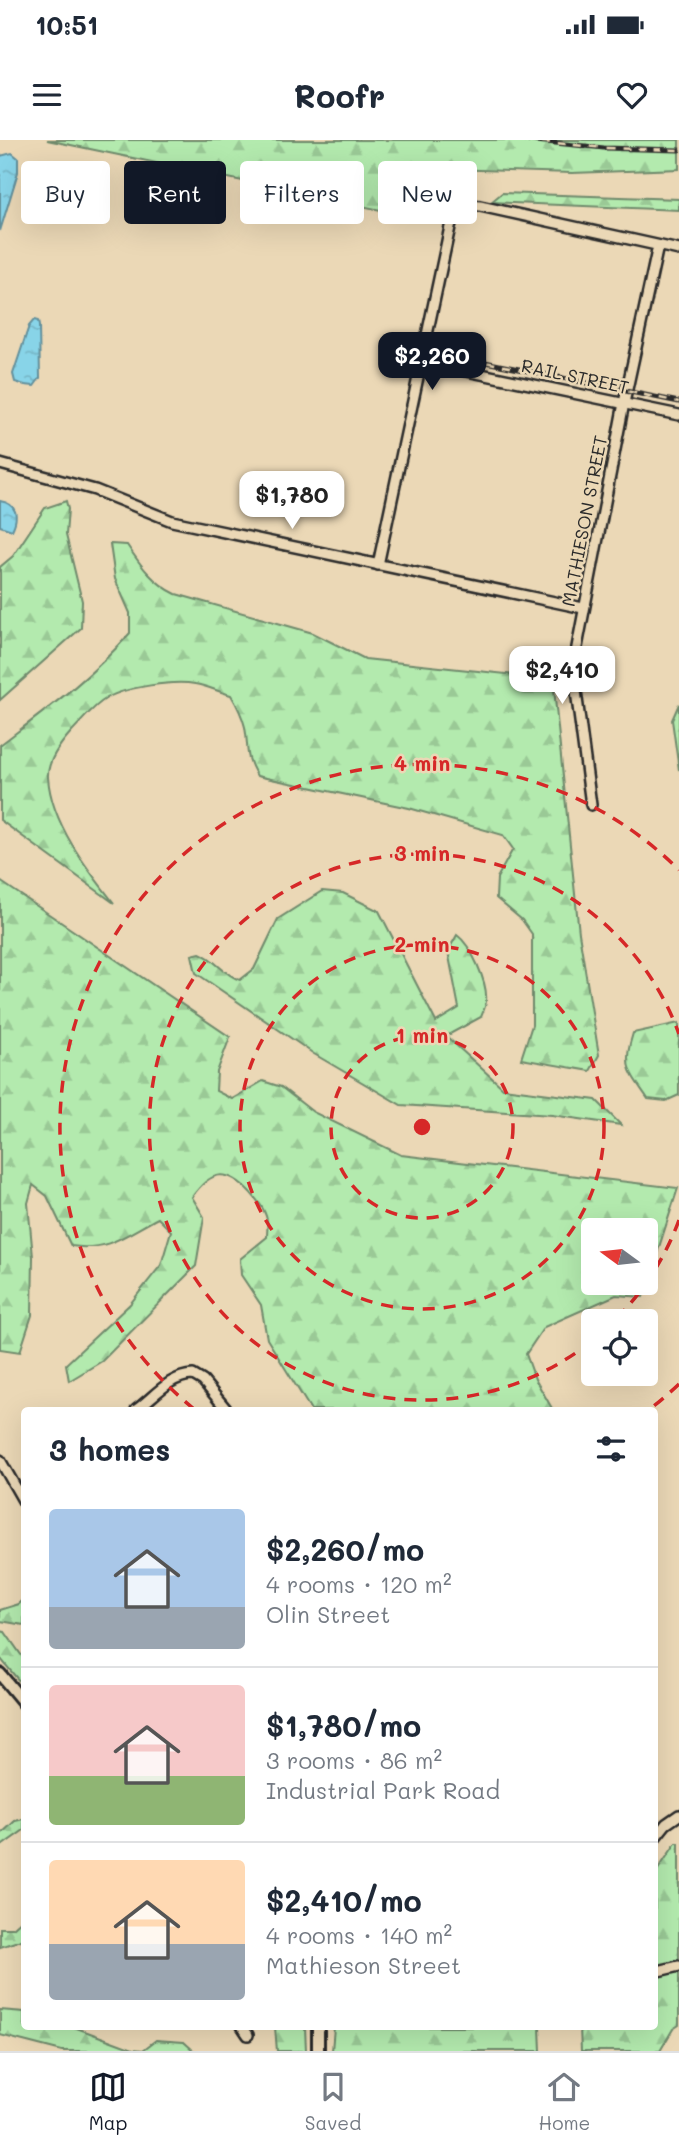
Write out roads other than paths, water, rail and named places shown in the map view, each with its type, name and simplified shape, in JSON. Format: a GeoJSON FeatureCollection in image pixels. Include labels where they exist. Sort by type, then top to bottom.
{"type":"FeatureCollection","features":[{"type":"Feature","properties":{"kind":"street"},"geometry":{"type":"LineString","coordinates":[[378,565],[450,228],[459,208],[464,205],[480,206],[679,250]]}},
{"type":"Feature","properties":{"kind":"street","name":"MATHIESON STREET"},"geometry":{"type":"LineString","coordinates":[[591,805],[573,668],[624,403],[658,246]]}},
{"type":"Feature","properties":{"kind":"street","name":"RAIL STREET"},"geometry":{"type":"LineString","coordinates":[[423,362],[679,415]]}},
{"type":"Feature","properties":{"kind":"street"},"geometry":{"type":"LineString","coordinates":[[0,464],[94,490],[172,521],[583,608]]}},
{"type":"Feature","properties":{"kind":"street"},"geometry":{"type":"LineString","coordinates":[[140,1407],[178,1377],[193,1375],[203,1381],[225,1407]]}},
{"type":"Feature","properties":{"kind":"street"},"geometry":{"type":"LineString","coordinates":[[0,1460],[21,1497]]}},
{"type":"Feature","properties":{"kind":"street"},"geometry":{"type":"LineString","coordinates":[[0,1674],[21,1699]]}},
{"type":"Feature","properties":{"kind":"street"},"geometry":{"type":"LineString","coordinates":[[658,1834],[679,1815]]}},
{"type":"Feature","properties":{"kind":"street"},"geometry":{"type":"LineString","coordinates":[[658,1971],[679,1966]]}},
{"type":"Feature","properties":{"kind":"street"},"geometry":{"type":"LineString","coordinates":[[245,2030],[248,2035]]}},
{"type":"Feature","properties":{"kind":"street"},"geometry":{"type":"LineString","coordinates":[[317,2030],[318,2051]]}},
{"type":"Feature","properties":{"kind":"water"},"geometry":{"type":"Polygon","coordinates":[[[12,153],[18,158],[18,172],[0,231],[0,156],[12,153]]]}},
{"type":"Feature","properties":{"kind":"water"},"geometry":{"type":"Polygon","coordinates":[[[34,320],[38,321],[39,326],[40,378],[34,386],[15,382],[13,374],[29,326],[34,320]]]}},
{"type":"Feature","properties":{"kind":"water"},"geometry":{"type":"Polygon","coordinates":[[[0,501],[10,505],[15,511],[12,530],[0,526],[0,501]]]}},
{"type":"Feature","properties":{"kind":"railway"},"geometry":{"type":"LineString","coordinates":[[526,140],[604,148],[679,150]]}},
{"type":"Feature","properties":{"kind":"railway"},"geometry":{"type":"LineString","coordinates":[[456,356],[679,402]]}}]}
